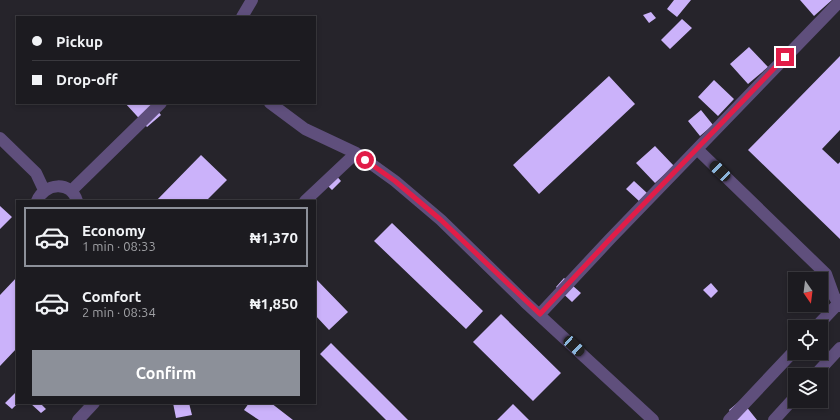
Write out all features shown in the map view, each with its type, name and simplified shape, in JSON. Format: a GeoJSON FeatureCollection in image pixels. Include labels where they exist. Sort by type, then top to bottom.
{"type":"FeatureCollection","features":[{"type":"Feature","properties":{"kind":"street"},"geometry":{"type":"LineString","coordinates":[[243,16],[252,0]]}},
{"type":"Feature","properties":{"kind":"street"},"geometry":{"type":"LineString","coordinates":[[540,314],[840,0]]}},
{"type":"Feature","properties":{"kind":"street"},"geometry":{"type":"LineString","coordinates":[[38,200],[44,190],[58,186],[74,196],[160,104]]}},
{"type":"Feature","properties":{"kind":"street"},"geometry":{"type":"LineString","coordinates":[[271,104],[304,129],[356,153],[395,181],[441,220],[653,420]]}},
{"type":"Feature","properties":{"kind":"street"},"geometry":{"type":"LineString","coordinates":[[0,138],[36,173],[44,190]]}},
{"type":"Feature","properties":{"kind":"street"},"geometry":{"type":"LineString","coordinates":[[697,148],[826,274],[839,305],[823,320]]}},
{"type":"Feature","properties":{"kind":"street"},"geometry":{"type":"LineString","coordinates":[[306,200],[356,153]]}},
{"type":"Feature","properties":{"kind":"street"},"geometry":{"type":"LineString","coordinates":[[821,368],[840,348]]}},
{"type":"Feature","properties":{"kind":"street"},"geometry":{"type":"LineString","coordinates":[[729,420],[788,357]]}},
{"type":"Feature","properties":{"kind":"street"},"geometry":{"type":"LineString","coordinates":[[78,420],[93,404]]}},
{"type":"Feature","properties":{"kind":"street"},"geometry":{"type":"LineString","coordinates":[[774,420],[788,405]]}},
{"type":"Feature","properties":{"kind":"building"},"geometry":{"type":"Polygon","coordinates":[[[674,0],[691,0],[677,17],[667,9],[674,0]]]}},
{"type":"Feature","properties":{"kind":"building"},"geometry":{"type":"Polygon","coordinates":[[[800,0],[832,0],[814,16],[800,0]]]}},
{"type":"Feature","properties":{"kind":"building"},"geometry":{"type":"Polygon","coordinates":[[[651,12],[656,18],[649,23],[643,15],[651,12]]]}},
{"type":"Feature","properties":{"kind":"building"},"geometry":{"type":"Polygon","coordinates":[[[682,19],[692,28],[670,49],[661,40],[682,19]]]}},
{"type":"Feature","properties":{"kind":"building"},"geometry":{"type":"Polygon","coordinates":[[[749,47],[768,67],[748,84],[730,64],[749,47]]]}},
{"type":"Feature","properties":{"kind":"building"},"geometry":{"type":"Polygon","coordinates":[[[840,56],[840,130],[822,149],[838,164],[840,162],[840,239],[748,150],[840,56]]]}},
{"type":"Feature","properties":{"kind":"building"},"geometry":{"type":"Polygon","coordinates":[[[609,76],[635,104],[539,194],[513,165],[609,76]]]}},
{"type":"Feature","properties":{"kind":"building"},"geometry":{"type":"Polygon","coordinates":[[[714,80],[734,99],[718,116],[698,97],[714,80]]]}},
{"type":"Feature","properties":{"kind":"building"},"geometry":{"type":"Polygon","coordinates":[[[126,104],[152,104],[161,115],[147,127],[126,104]]]}},
{"type":"Feature","properties":{"kind":"building"},"geometry":{"type":"Polygon","coordinates":[[[701,110],[713,125],[700,136],[688,121],[701,110]]]}},
{"type":"Feature","properties":{"kind":"building"},"geometry":{"type":"Polygon","coordinates":[[[655,146],[674,166],[655,183],[636,163],[655,146]]]}},
{"type":"Feature","properties":{"kind":"building"},"geometry":{"type":"Polygon","coordinates":[[[201,155],[227,180],[207,200],[157,200],[201,155]]]}},
{"type":"Feature","properties":{"kind":"building"},"geometry":{"type":"Polygon","coordinates":[[[332,171],[341,181],[332,190],[322,180],[332,171]]]}},
{"type":"Feature","properties":{"kind":"building"},"geometry":{"type":"Polygon","coordinates":[[[634,181],[647,193],[639,201],[626,189],[634,181]]]}},
{"type":"Feature","properties":{"kind":"building"},"geometry":{"type":"Polygon","coordinates":[[[0,206],[12,217],[0,229],[0,206]]]}},
{"type":"Feature","properties":{"kind":"building"},"geometry":{"type":"Polygon","coordinates":[[[392,223],[483,311],[466,329],[374,241],[392,223]]]}},
{"type":"Feature","properties":{"kind":"building"},"geometry":{"type":"Polygon","coordinates":[[[16,278],[16,349],[0,366],[0,295],[16,278]]]}},
{"type":"Feature","properties":{"kind":"building"},"geometry":{"type":"Polygon","coordinates":[[[564,278],[581,293],[572,302],[556,287],[564,278]]]}},
{"type":"Feature","properties":{"kind":"building"},"geometry":{"type":"Polygon","coordinates":[[[316,279],[348,312],[329,330],[316,316],[316,279]]]}},
{"type":"Feature","properties":{"kind":"building"},"geometry":{"type":"Polygon","coordinates":[[[711,283],[718,291],[711,298],[703,290],[711,283]]]}},
{"type":"Feature","properties":{"kind":"building"},"geometry":{"type":"Polygon","coordinates":[[[501,314],[561,373],[533,401],[473,342],[501,314]]]}},
{"type":"Feature","properties":{"kind":"building"},"geometry":{"type":"Polygon","coordinates":[[[331,343],[408,420],[386,420],[320,354],[331,343]]]}},
{"type":"Feature","properties":{"kind":"building"},"geometry":{"type":"Polygon","coordinates":[[[16,392],[17,404],[12,409],[5,403],[16,392]]]}},
{"type":"Feature","properties":{"kind":"building"},"geometry":{"type":"Polygon","coordinates":[[[741,400],[757,420],[737,420],[729,410],[741,400]]]}},
{"type":"Feature","properties":{"kind":"building"},"geometry":{"type":"Polygon","coordinates":[[[31,404],[41,404],[46,409],[41,413],[31,404]]]}},
{"type":"Feature","properties":{"kind":"building"},"geometry":{"type":"Polygon","coordinates":[[[173,404],[189,404],[192,415],[176,418],[173,404]]]}},
{"type":"Feature","properties":{"kind":"building"},"geometry":{"type":"Polygon","coordinates":[[[248,404],[272,404],[293,420],[259,420],[244,410],[248,404]]]}},
{"type":"Feature","properties":{"kind":"building"},"geometry":{"type":"Polygon","coordinates":[[[513,404],[529,420],[497,420],[513,404]]]}},
{"type":"Feature","properties":{"kind":"route"},"geometry":{"type":"LineString","coordinates":[[365,160],[395,181],[441,220],[525,302],[540,314],[785,57]]}}]}
